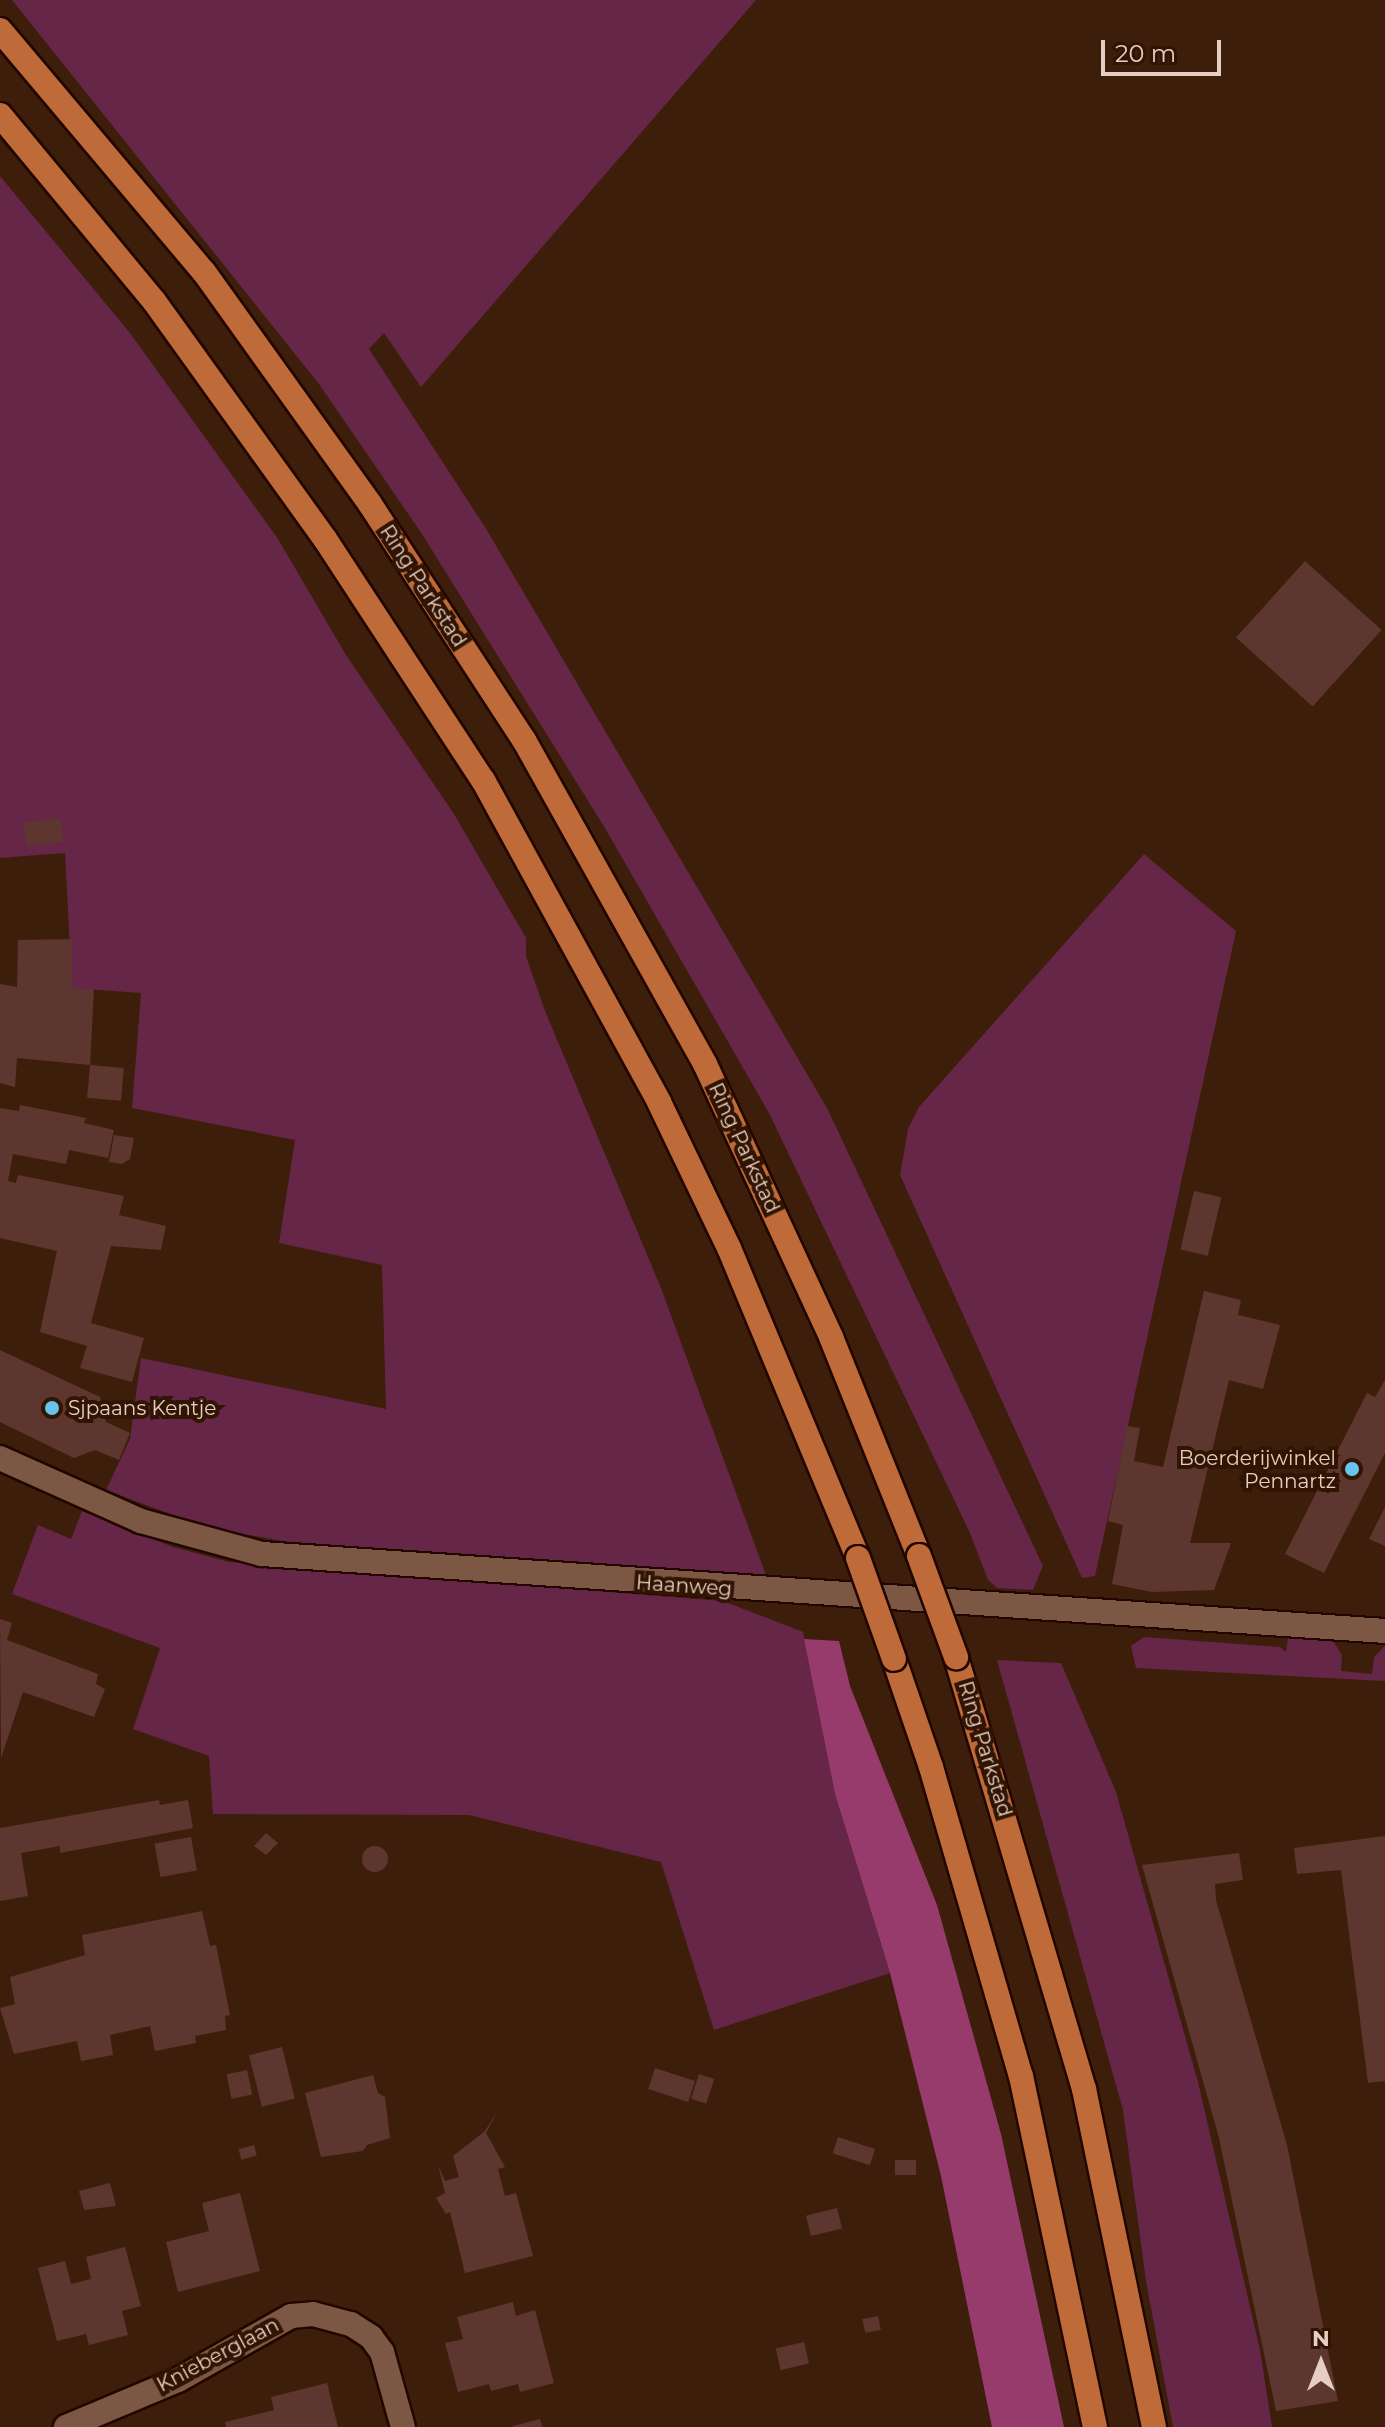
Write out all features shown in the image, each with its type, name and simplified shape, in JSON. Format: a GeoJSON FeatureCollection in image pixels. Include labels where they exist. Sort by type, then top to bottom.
{"type":"FeatureCollection","features":[{"type":"Feature","properties":{"kind":"highway","name":"Ring Parkstad"},"geometry":{"type":"LineString","coordinates":[[0,30],[204,272],[370,504],[524,740],[705,1064],[831,1337],[956,1657],[1084,2089],[1154,2427]]}},
{"type":"Feature","properties":{"kind":"highway"},"geometry":{"type":"LineString","coordinates":[[0,115],[154,301],[325,539],[483,780],[659,1102],[729,1248],[858,1558],[931,1767],[1021,2076],[1095,2427]]}},
{"type":"Feature","properties":{"kind":"street","name":"Haanweg"},"geometry":{"type":"LineString","coordinates":[[0,1458],[141,1521],[262,1554],[1385,1631]]}},
{"type":"Feature","properties":{"kind":"street","name":"Knieberglaan"},"geometry":{"type":"LineString","coordinates":[[66,2427],[178,2380],[291,2316],[313,2314],[351,2324],[371,2337],[382,2352],[403,2427]]}},
{"type":"Feature","properties":{"kind":"shaded area"},"geometry":{"type":"Polygon","coordinates":[[[12,0],[756,0],[421,387],[384,333],[369,349],[485,527],[827,1108],[1043,1566],[1033,1590],[997,1588],[988,1580],[970,1533],[769,1113],[605,828],[422,534],[319,384],[12,0]]]}},
{"type":"Feature","properties":{"kind":"shaded area"},"geometry":{"type":"Polygon","coordinates":[[[0,176],[130,333],[278,539],[346,655],[454,814],[526,938],[526,956],[545,1011],[661,1288],[767,1578],[415,1556],[283,1541],[205,1527],[106,1490],[130,1439],[141,1358],[386,1409],[382,1265],[279,1243],[295,1140],[132,1108],[141,993],[72,988],[65,853],[0,858],[0,176]]]}},
{"type":"Feature","properties":{"kind":"shaded area"},"geometry":{"type":"Polygon","coordinates":[[[1144,854],[1236,931],[1095,1576],[1082,1578],[900,1175],[908,1129],[919,1107],[1144,854]]]}},
{"type":"Feature","properties":{"kind":"shaded area"},"geometry":{"type":"Polygon","coordinates":[[[82,1511],[173,1547],[229,1562],[723,1601],[803,1632],[835,1794],[890,1973],[714,2030],[661,1862],[469,1815],[213,1814],[209,1756],[133,1729],[160,1648],[12,1594],[38,1525],[71,1539],[82,1511]]]}},
{"type":"Feature","properties":{"kind":"shaded area"},"geometry":{"type":"Polygon","coordinates":[[[1144,1637],[1280,1647],[1286,1652],[1288,1638],[1333,1641],[1342,1655],[1341,1671],[1372,1674],[1374,1657],[1385,1646],[1385,1681],[1136,1668],[1131,1646],[1144,1637]]]}},
{"type":"Feature","properties":{"kind":"shaded area"},"geometry":{"type":"Polygon","coordinates":[[[804,1639],[839,1641],[850,1686],[937,1905],[1001,2134],[1064,2427],[992,2427],[941,2176],[890,1973],[835,1794],[804,1639]]]}},
{"type":"Feature","properties":{"kind":"shaded area"},"geometry":{"type":"Polygon","coordinates":[[[997,1660],[1061,1663],[1116,1792],[1198,2082],[1260,2350],[1272,2427],[1173,2427],[1146,2281],[1123,2110],[997,1660]]]}},
{"type":"Feature","properties":{"kind":"building"},"geometry":{"type":"Polygon","coordinates":[[[1305,561],[1382,630],[1313,706],[1236,638],[1305,561]]]}},
{"type":"Feature","properties":{"kind":"building"},"geometry":{"type":"Polygon","coordinates":[[[60,818],[63,842],[26,846],[23,823],[60,818]]]}},
{"type":"Feature","properties":{"kind":"building"},"geometry":{"type":"Polygon","coordinates":[[[72,939],[72,988],[94,989],[90,1065],[17,1058],[15,1087],[0,1083],[0,984],[17,987],[18,940],[72,939]]]}},
{"type":"Feature","properties":{"kind":"building"},"geometry":{"type":"Polygon","coordinates":[[[90,1065],[124,1068],[121,1101],[87,1098],[90,1065]]]}},
{"type":"Feature","properties":{"kind":"building"},"geometry":{"type":"Polygon","coordinates":[[[20,1105],[86,1118],[84,1123],[114,1130],[108,1158],[69,1150],[66,1164],[13,1154],[8,1181],[16,1183],[18,1175],[124,1196],[119,1215],[166,1226],[161,1250],[111,1246],[91,1323],[144,1338],[132,1382],[80,1368],[87,1346],[40,1332],[57,1251],[0,1238],[0,1108],[19,1111],[20,1105]]]}},
{"type":"Feature","properties":{"kind":"building"},"geometry":{"type":"Polygon","coordinates":[[[114,1135],[134,1138],[130,1159],[122,1164],[109,1162],[114,1135]]]}},
{"type":"Feature","properties":{"kind":"building"},"geometry":{"type":"Polygon","coordinates":[[[1194,1191],[1221,1197],[1208,1256],[1181,1249],[1194,1191]]]}},
{"type":"Feature","properties":{"kind":"building"},"geometry":{"type":"Polygon","coordinates":[[[1204,1291],[1241,1300],[1238,1315],[1280,1325],[1263,1389],[1229,1380],[1190,1543],[1231,1543],[1214,1590],[1152,1592],[1112,1584],[1123,1525],[1108,1521],[1127,1426],[1140,1428],[1134,1461],[1163,1467],[1204,1291]]]}},
{"type":"Feature","properties":{"kind":"building","name":"Sjpaans Kentje"},"geometry":{"type":"Polygon","coordinates":[[[0,1350],[100,1397],[106,1422],[130,1433],[119,1460],[95,1450],[74,1458],[0,1422],[0,1350]]]}},
{"type":"Feature","properties":{"kind":"building"},"geometry":{"type":"Polygon","coordinates":[[[1385,1380],[1385,1453],[1324,1573],[1285,1554],[1367,1393],[1375,1397],[1385,1380]]]}},
{"type":"Feature","properties":{"kind":"building"},"geometry":{"type":"Polygon","coordinates":[[[1385,1507],[1385,1546],[1369,1539],[1385,1507]]]}},
{"type":"Feature","properties":{"kind":"building"},"geometry":{"type":"Polygon","coordinates":[[[0,1619],[12,1623],[7,1640],[98,1674],[96,1684],[105,1689],[94,1717],[23,1692],[1,1758],[0,1619]]]}},
{"type":"Feature","properties":{"kind":"building"},"geometry":{"type":"Polygon","coordinates":[[[159,1800],[160,1805],[188,1800],[193,1828],[60,1853],[60,1846],[21,1853],[28,1896],[0,1901],[0,1828],[159,1800]]]}},
{"type":"Feature","properties":{"kind":"building"},"geometry":{"type":"Polygon","coordinates":[[[266,1833],[278,1843],[266,1855],[254,1846],[266,1833]]]}},
{"type":"Feature","properties":{"kind":"building"},"geometry":{"type":"Polygon","coordinates":[[[1385,1836],[1385,2081],[1368,2083],[1341,1870],[1297,1874],[1294,1848],[1385,1836]]]}},
{"type":"Feature","properties":{"kind":"building"},"geometry":{"type":"Polygon","coordinates":[[[191,1837],[197,1870],[160,1877],[155,1843],[191,1837]]]}},
{"type":"Feature","properties":{"kind":"building"},"geometry":{"type":"Polygon","coordinates":[[[375,1846],[384,1850],[388,1859],[384,1868],[375,1872],[366,1868],[362,1859],[366,1850],[375,1846]]]}},
{"type":"Feature","properties":{"kind":"building"},"geometry":{"type":"Polygon","coordinates":[[[1239,1853],[1243,1880],[1215,1884],[1216,1900],[1287,2145],[1338,2401],[1276,2411],[1219,2138],[1142,1865],[1239,1853]]]}},
{"type":"Feature","properties":{"kind":"building"},"geometry":{"type":"Polygon","coordinates":[[[202,1911],[210,1946],[216,1945],[230,2015],[225,2016],[226,2030],[195,2036],[196,2043],[155,2051],[150,2026],[110,2035],[113,2055],[81,2061],[77,2041],[14,2054],[0,2008],[15,2004],[10,1977],[85,1955],[82,1935],[202,1911]]]}},
{"type":"Feature","properties":{"kind":"building"},"geometry":{"type":"Polygon","coordinates":[[[282,2047],[295,2098],[262,2107],[249,2055],[282,2047]]]}},
{"type":"Feature","properties":{"kind":"building"},"geometry":{"type":"Polygon","coordinates":[[[655,2068],[695,2081],[688,2102],[648,2089],[655,2068]]]}},
{"type":"Feature","properties":{"kind":"building"},"geometry":{"type":"Polygon","coordinates":[[[247,2070],[252,2094],[232,2099],[226,2074],[247,2070]]]}},
{"type":"Feature","properties":{"kind":"building"},"geometry":{"type":"Polygon","coordinates":[[[699,2074],[714,2079],[706,2104],[691,2099],[699,2074]]]}},
{"type":"Feature","properties":{"kind":"building"},"geometry":{"type":"Polygon","coordinates":[[[373,2075],[378,2093],[385,2097],[390,2138],[367,2145],[363,2151],[321,2157],[305,2093],[373,2075]]]}},
{"type":"Feature","properties":{"kind":"building"},"geometry":{"type":"Polygon","coordinates":[[[497,2112],[486,2133],[505,2167],[498,2169],[505,2196],[516,2193],[533,2256],[465,2273],[450,2212],[446,2214],[436,2198],[445,2193],[438,2165],[445,2181],[459,2177],[453,2156],[485,2131],[497,2112]]]}},
{"type":"Feature","properties":{"kind":"building"},"geometry":{"type":"Polygon","coordinates":[[[838,2137],[875,2149],[870,2165],[833,2153],[838,2137]]]}},
{"type":"Feature","properties":{"kind":"building"},"geometry":{"type":"Polygon","coordinates":[[[254,2145],[257,2156],[241,2160],[239,2149],[254,2145]]]}},
{"type":"Feature","properties":{"kind":"building"},"geometry":{"type":"Polygon","coordinates":[[[895,2160],[916,2160],[916,2175],[895,2175],[895,2160]]]}},
{"type":"Feature","properties":{"kind":"building"},"geometry":{"type":"Polygon","coordinates":[[[110,2183],[116,2206],[84,2210],[79,2191],[110,2183]]]}},
{"type":"Feature","properties":{"kind":"building"},"geometry":{"type":"Polygon","coordinates":[[[240,2193],[260,2271],[178,2292],[166,2242],[209,2231],[202,2203],[240,2193]]]}},
{"type":"Feature","properties":{"kind":"building"},"geometry":{"type":"Polygon","coordinates":[[[837,2208],[842,2228],[811,2236],[806,2216],[837,2208]]]}},
{"type":"Feature","properties":{"kind":"building"},"geometry":{"type":"Polygon","coordinates":[[[125,2247],[141,2306],[122,2311],[128,2335],[89,2345],[86,2334],[57,2341],[38,2268],[65,2261],[71,2284],[91,2279],[86,2257],[125,2247]]]}},
{"type":"Feature","properties":{"kind":"building"},"geometry":{"type":"Polygon","coordinates":[[[513,2302],[516,2316],[535,2310],[554,2383],[520,2392],[518,2384],[491,2391],[489,2384],[458,2392],[445,2343],[463,2339],[457,2317],[513,2302]]]}},
{"type":"Feature","properties":{"kind":"building"},"geometry":{"type":"Polygon","coordinates":[[[878,2316],[881,2330],[865,2333],[862,2319],[878,2316]]]}},
{"type":"Feature","properties":{"kind":"building"},"geometry":{"type":"Polygon","coordinates":[[[804,2342],[809,2363],[781,2370],[776,2349],[804,2342]]]}},
{"type":"Feature","properties":{"kind":"building"},"geometry":{"type":"Polygon","coordinates":[[[327,2383],[338,2427],[226,2427],[225,2422],[274,2410],[271,2397],[327,2383]]]}},
{"type":"Feature","properties":{"kind":"building"},"geometry":{"type":"Polygon","coordinates":[[[540,2419],[542,2427],[513,2427],[513,2426],[540,2419]]]}},
{"type":"Feature","properties":{"kind":"place","name":"Sjpaans Kentje"},"geometry":{"type":"Point","coordinates":[52,1408]}},
{"type":"Feature","properties":{"kind":"place","name":"Boerderijwinkel Pennartz"},"geometry":{"type":"Point","coordinates":[1352,1469]}}]}
